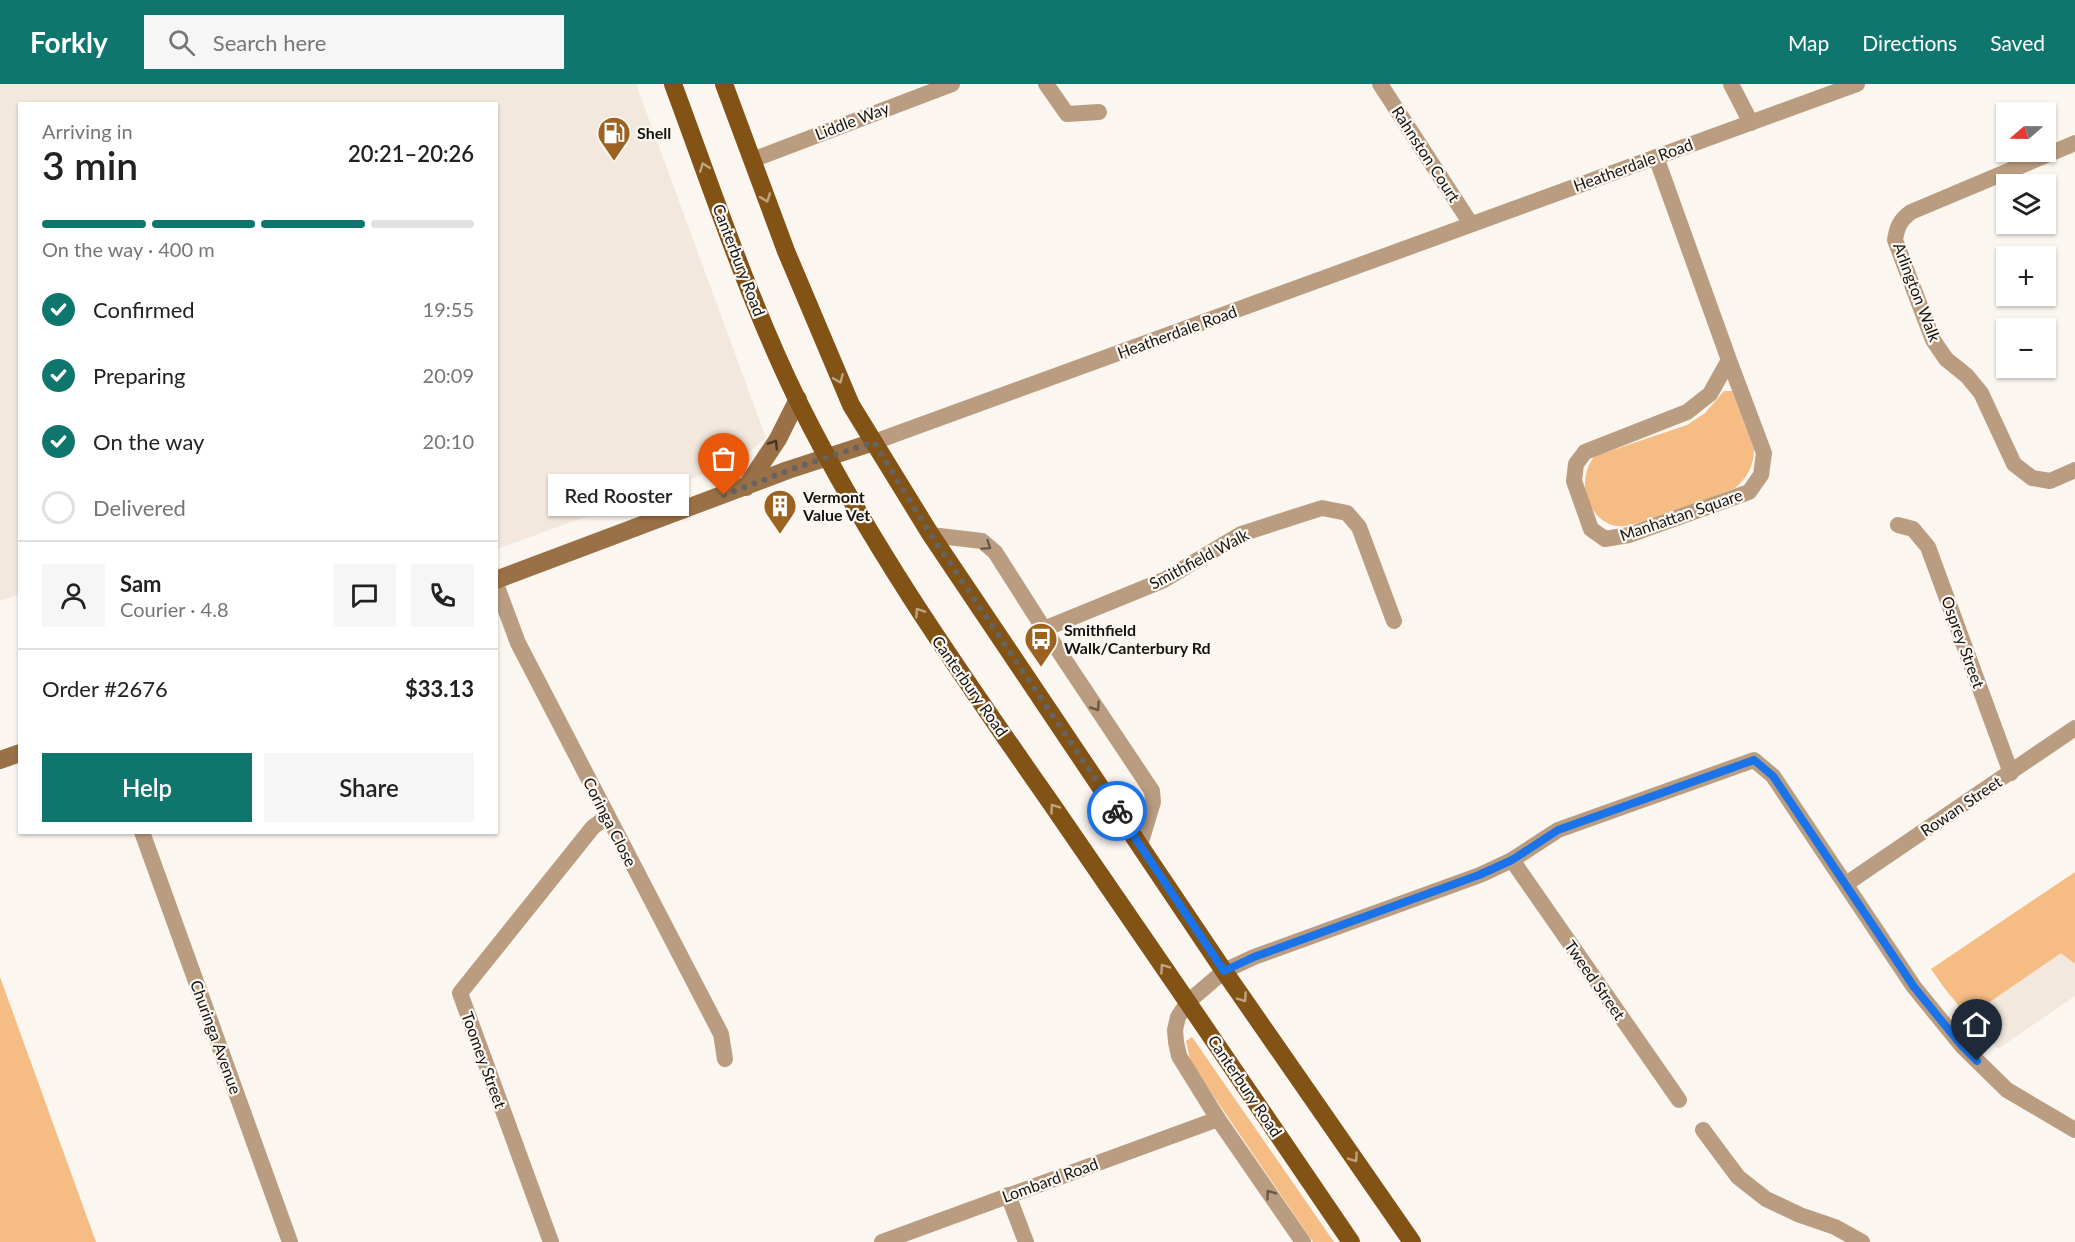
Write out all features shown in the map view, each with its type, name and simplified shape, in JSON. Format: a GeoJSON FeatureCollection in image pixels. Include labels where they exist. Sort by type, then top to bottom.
{"type":"FeatureCollection","features":[{"type":"Feature","properties":{"kind":"main road","name":"Canterbury Road"},"geometry":{"type":"LineString","coordinates":[[673,84],[740,264],[798,399],[848,494],[919,612],[1351,1242]]}},
{"type":"Feature","properties":{"kind":"main road"},"geometry":{"type":"LineString","coordinates":[[724,84],[786,251],[850,405],[931,535],[1224,971],[1412,1242]]}},
{"type":"Feature","properties":{"kind":"main road"},"geometry":{"type":"LineString","coordinates":[[746,487],[778,439],[798,399]]}},
{"type":"Feature","properties":{"kind":"main road","name":"Heatherdale Road"},"geometry":{"type":"LineString","coordinates":[[498,579],[874,442]]}},
{"type":"Feature","properties":{"kind":"main road"},"geometry":{"type":"LineString","coordinates":[[0,760],[18,754]]}},
{"type":"Feature","properties":{"kind":"street","name":"Liddle Way"},"geometry":{"type":"LineString","coordinates":[[752,160],[952,84]]}},
{"type":"Feature","properties":{"kind":"street"},"geometry":{"type":"LineString","coordinates":[[1046,84],[1067,114],[1100,112]]}},
{"type":"Feature","properties":{"kind":"street","name":"Rahnston Court"},"geometry":{"type":"LineString","coordinates":[[1380,84],[1471,224]]}},
{"type":"Feature","properties":{"kind":"street"},"geometry":{"type":"LineString","coordinates":[[1731,84],[1751,123]]}},
{"type":"Feature","properties":{"kind":"street","name":"Heatherdale Road"},"geometry":{"type":"LineString","coordinates":[[874,442],[1857,84]]}},
{"type":"Feature","properties":{"kind":"street","name":"Arlington Walk"},"geometry":{"type":"LineString","coordinates":[[2075,143],[1911,212],[1897,227],[1894,240],[1933,340],[1946,359],[1967,376],[1980,393],[2013,464],[2032,478],[2050,481],[2075,470]]}},
{"type":"Feature","properties":{"kind":"street","name":"Manhattan Square"},"geometry":{"type":"LineString","coordinates":[[1656,157],[1764,453],[1761,475],[1749,492],[1629,535],[1605,540],[1591,529],[1574,481],[1576,464],[1585,452],[1688,412],[1710,394],[1729,360]]}},
{"type":"Feature","properties":{"kind":"street","name":"Smithfield Walk"},"geometry":{"type":"LineString","coordinates":[[1044,629],[1164,580],[1241,534],[1323,508],[1347,513],[1359,527],[1394,621]]}},
{"type":"Feature","properties":{"kind":"street","name":"Osprey Street"},"geometry":{"type":"LineString","coordinates":[[1898,525],[1913,529],[1928,547],[2011,773]]}},
{"type":"Feature","properties":{"kind":"street"},"geometry":{"type":"LineString","coordinates":[[931,535],[982,541],[995,552],[1152,791],[1153,802],[1140,845]]}},
{"type":"Feature","properties":{"kind":"street","name":"Coringa Close"},"geometry":{"type":"LineString","coordinates":[[498,589],[518,643],[721,1034],[725,1059]]}},
{"type":"Feature","properties":{"kind":"street","name":"Rowan Street"},"geometry":{"type":"LineString","coordinates":[[1846,884],[2075,728]]}},
{"type":"Feature","properties":{"kind":"street"},"geometry":{"type":"LineString","coordinates":[[1303,1242],[1218,1119],[1179,1056],[1175,1030],[1178,1017],[1188,1002],[1224,971],[1254,957],[1479,875],[1512,860],[1558,830],[1754,760],[1773,776],[1914,987],[1962,1046],[2007,1090],[2075,1130]]}},
{"type":"Feature","properties":{"kind":"street","name":"Toomey Street"},"geometry":{"type":"LineString","coordinates":[[551,1242],[460,993],[592,827],[607,817]]}},
{"type":"Feature","properties":{"kind":"street","name":"Churinga Avenue"},"geometry":{"type":"LineString","coordinates":[[143,834],[290,1242]]}},
{"type":"Feature","properties":{"kind":"street","name":"Tweed Street"},"geometry":{"type":"LineString","coordinates":[[1512,860],[1679,1100]]}},
{"type":"Feature","properties":{"kind":"street","name":"Lombard Road"},"geometry":{"type":"LineString","coordinates":[[882,1242],[1218,1119]]}},
{"type":"Feature","properties":{"kind":"street"},"geometry":{"type":"LineString","coordinates":[[1703,1130],[1738,1177],[1766,1198],[1800,1215],[1835,1227],[1862,1242]]}},
{"type":"Feature","properties":{"kind":"street"},"geometry":{"type":"LineString","coordinates":[[1008,1195],[1026,1242]]}},
{"type":"Feature","properties":{"kind":"shaded area"},"geometry":{"type":"Polygon","coordinates":[[[0,84],[636,84],[766,438],[743,457],[723,467],[498,549],[498,102],[18,102],[18,595],[0,601],[0,84]]]}},
{"type":"Feature","properties":{"kind":"shaded area"},"geometry":{"type":"Polygon","coordinates":[[[1724,391],[1732,391],[1754,449],[1751,466],[1746,476],[1735,488],[1656,518],[1625,526],[1605,522],[1593,511],[1586,495],[1585,485],[1587,469],[1595,456],[1687,425],[1705,413],[1724,391]]]}},
{"type":"Feature","properties":{"kind":"shaded area"},"geometry":{"type":"Polygon","coordinates":[[[2075,872],[2075,964],[2061,953],[1968,1017],[1931,969],[2075,872]]]}},
{"type":"Feature","properties":{"kind":"shaded area"},"geometry":{"type":"Polygon","coordinates":[[[2061,952],[2075,964],[2075,996],[1998,1049],[1968,1017],[2061,952]]]}},
{"type":"Feature","properties":{"kind":"shaded area"},"geometry":{"type":"Polygon","coordinates":[[[0,977],[96,1242],[0,1242],[0,977]]]}},
{"type":"Feature","properties":{"kind":"shaded area"},"geometry":{"type":"Polygon","coordinates":[[[1192,1037],[1334,1242],[1313,1242],[1191,1063],[1186,1041],[1192,1037]]]}},
{"type":"Feature","properties":{"kind":"way so far"},"geometry":{"type":"LineString","coordinates":[[724,495],[795,468],[874,442],[931,535],[1117,811]]}},
{"type":"Feature","properties":{"kind":"place","name":"Shell"},"geometry":{"type":"Point","coordinates":[614,162]}},
{"type":"Feature","properties":{"kind":"place","name":"Red Rooster"},"geometry":{"type":"Point","coordinates":[724,495]}},
{"type":"Feature","properties":{"kind":"place","name":"Vermont Value Vet"},"geometry":{"type":"Point","coordinates":[780,535]}},
{"type":"Feature","properties":{"kind":"place","name":"Smithfield Walk/Canterbury Rd"},"geometry":{"type":"Point","coordinates":[1041,668]}},
{"type":"Feature","properties":{"kind":"route"},"geometry":{"type":"LineString","coordinates":[[1117,811],[1224,971],[1254,957],[1479,875],[1512,860],[1558,830],[1754,760],[1773,776],[1914,987],[1977,1061]]}}]}
